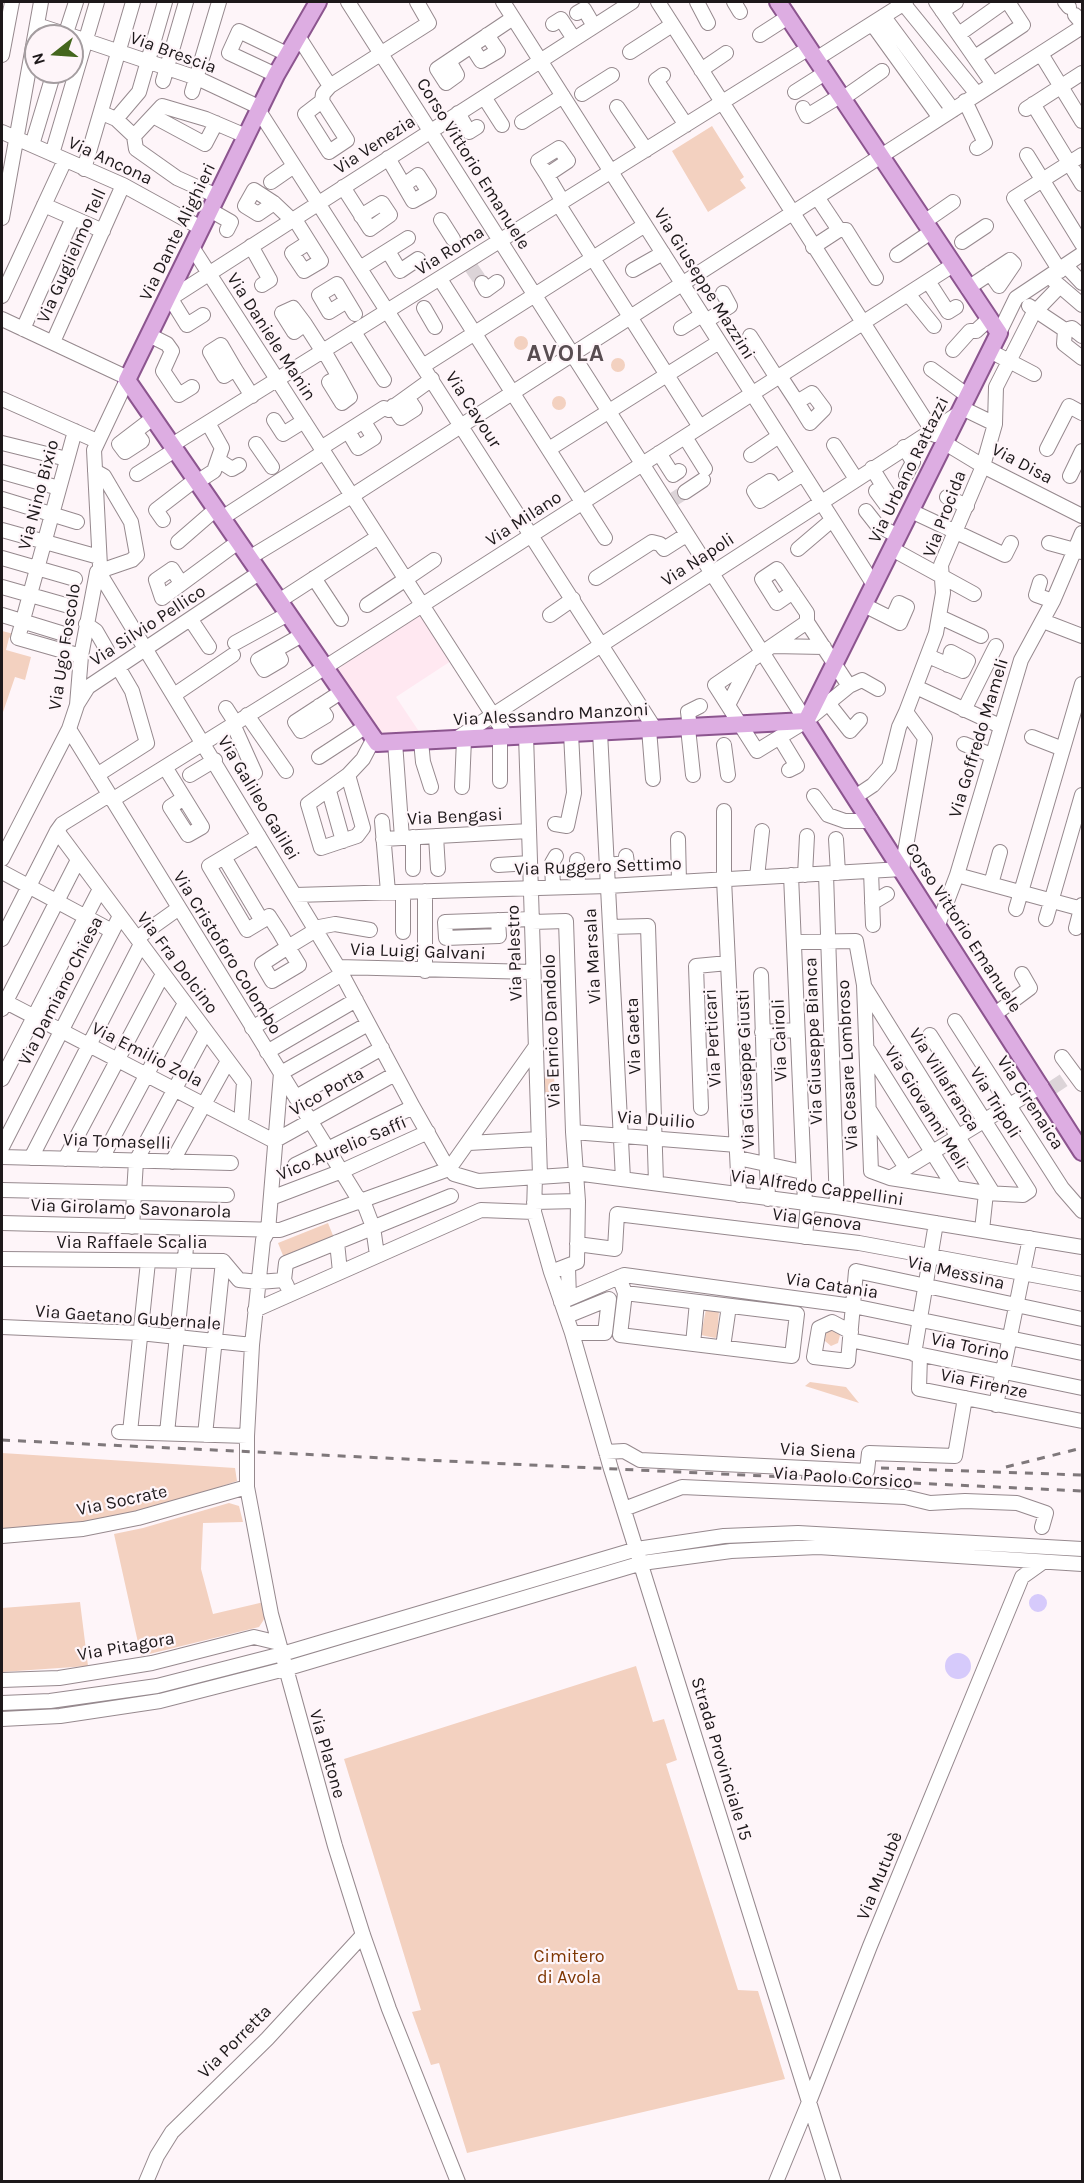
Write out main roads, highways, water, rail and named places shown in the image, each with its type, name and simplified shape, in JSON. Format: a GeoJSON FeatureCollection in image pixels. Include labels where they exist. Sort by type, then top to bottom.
{"type":"FeatureCollection","features":[{"type":"Feature","properties":{"kind":"main road","name":"Via Dante Alighieri"},"geometry":{"type":"LineString","coordinates":[[318,2],[276,75],[128,379],[219,513],[235,544],[249,558],[253,578],[283,607],[369,733]]}},
{"type":"Feature","properties":{"kind":"main road","name":"Via Urbano Rattazzi"},"geometry":{"type":"LineString","coordinates":[[778,2],[844,102],[884,154],[927,227],[953,253],[968,288],[999,333],[864,605],[832,655],[808,723]]}},
{"type":"Feature","properties":{"kind":"main road","name":"Via Alessandro Manzoni"},"geometry":{"type":"LineString","coordinates":[[369,733],[377,743],[652,729],[689,728],[727,731],[808,723]]}},
{"type":"Feature","properties":{"kind":"main road","name":"Corso Vittorio Emanuele"},"geometry":{"type":"LineString","coordinates":[[808,723],[994,1014],[1046,1089],[1083,1152]]}},
{"type":"Feature","properties":{"kind":"tunnel"},"geometry":{"type":"LineString","coordinates":[[453,239],[465,257]]}},
{"type":"Feature","properties":{"kind":"tunnel"},"geometry":{"type":"LineString","coordinates":[[471,267],[482,283]]}},
{"type":"Feature","properties":{"kind":"tunnel"},"geometry":{"type":"LineString","coordinates":[[674,499],[685,492]]}},
{"type":"Feature","properties":{"kind":"tunnel"},"geometry":{"type":"LineString","coordinates":[[1052,1088],[1067,1078]]}},
{"type":"Feature","properties":{"kind":"tunnel"},"geometry":{"type":"LineString","coordinates":[[577,1573],[636,1557],[729,1543],[833,1542]]}},
{"type":"Feature","properties":{"kind":"tunnel"},"geometry":{"type":"LineString","coordinates":[[1047,1554],[1082,1556]]}},
{"type":"Feature","properties":{"kind":"tunnel"},"geometry":{"type":"LineString","coordinates":[[2,1712],[48,1710],[160,1693],[285,1661],[475,1604]]}},
{"type":"Feature","properties":{"kind":"railway"},"geometry":{"type":"LineString","coordinates":[[2,1440],[1082,1491]]}},
{"type":"Feature","properties":{"kind":"railway"},"geometry":{"type":"LineString","coordinates":[[1006,1467],[1082,1448]]}},
{"type":"Feature","properties":{"kind":"railway"},"geometry":{"type":"LineString","coordinates":[[881,1468],[1082,1475]]}},
{"type":"Feature","properties":{"kind":"district","name":"AVOLA"},"geometry":{"type":"Point","coordinates":[566,354]}},
{"type":"Feature","properties":{"kind":"park label","name":"Cimitero di Avola"},"geometry":{"type":"Point","coordinates":[569,1967]}}]}
